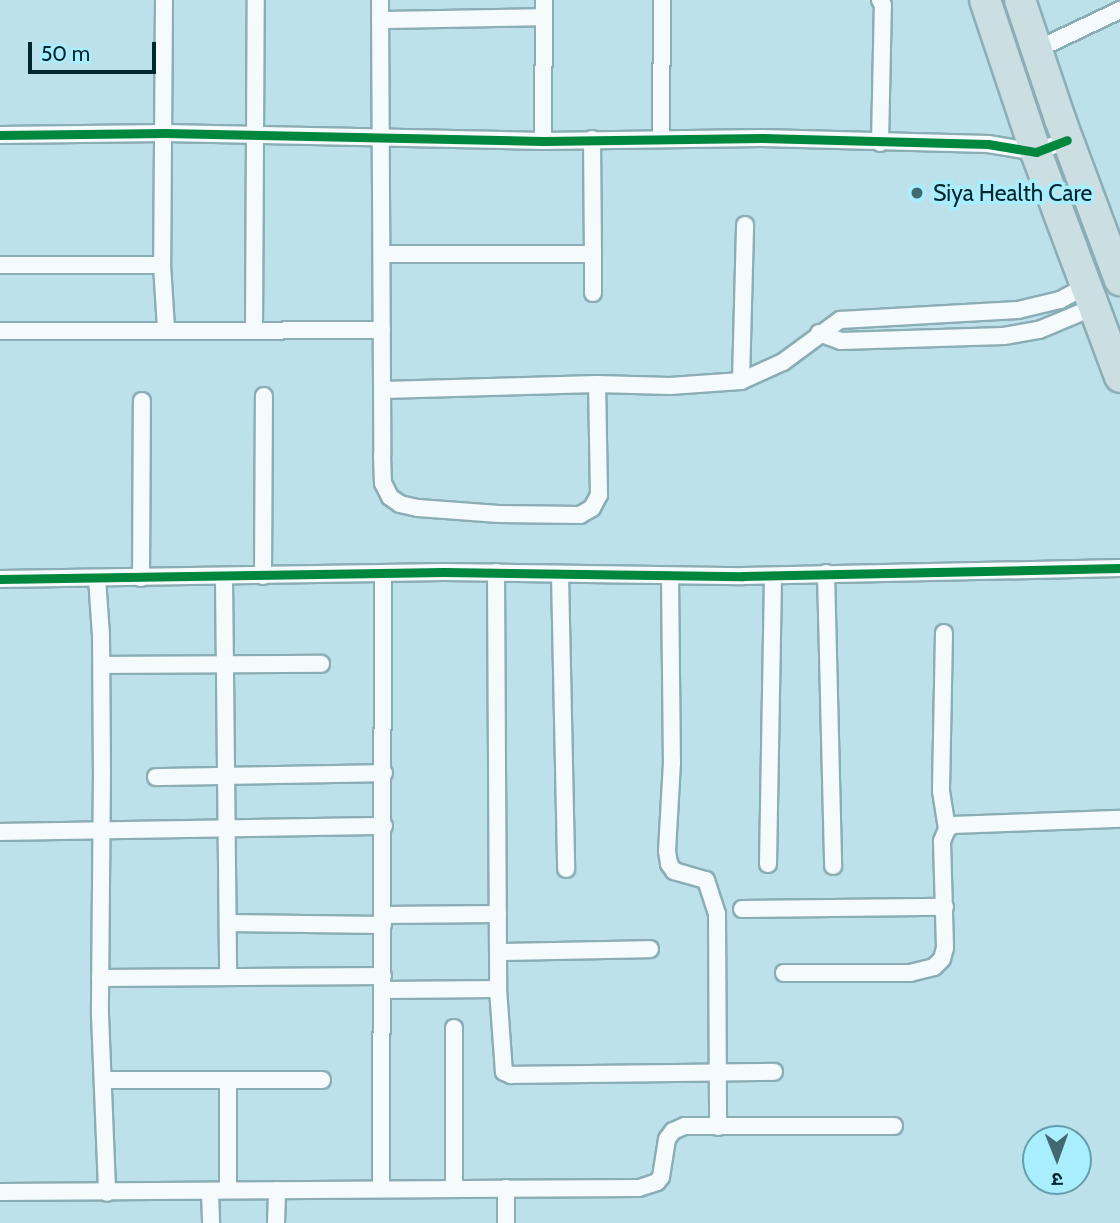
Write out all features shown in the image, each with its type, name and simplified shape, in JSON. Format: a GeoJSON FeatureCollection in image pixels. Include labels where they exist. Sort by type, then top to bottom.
{"type":"FeatureCollection","features":[{"type":"Feature","properties":{"kind":"highway"},"geometry":{"type":"LineString","coordinates":[[985,0],[1036,152],[1120,377]]}},
{"type":"Feature","properties":{"kind":"highway"},"geometry":{"type":"LineString","coordinates":[[1020,0],[1120,280]]}},
{"type":"Feature","properties":{"kind":"street"},"geometry":{"type":"LineString","coordinates":[[164,0],[162,265],[166,328]]}},
{"type":"Feature","properties":{"kind":"street"},"geometry":{"type":"LineString","coordinates":[[254,328],[252,136],[256,0]]}},
{"type":"Feature","properties":{"kind":"street"},"geometry":{"type":"LineString","coordinates":[[380,0],[383,139],[383,483],[390,497],[418,508],[499,514],[580,515],[592,508],[599,495],[597,384]]}},
{"type":"Feature","properties":{"kind":"street"},"geometry":{"type":"LineString","coordinates":[[543,141],[544,0]]}},
{"type":"Feature","properties":{"kind":"street"},"geometry":{"type":"LineString","coordinates":[[661,139],[662,0]]}},
{"type":"Feature","properties":{"kind":"street"},"geometry":{"type":"LineString","coordinates":[[880,0],[883,5],[880,143]]}},
{"type":"Feature","properties":{"kind":"street"},"geometry":{"type":"LineString","coordinates":[[1038,49],[1120,10]]}},
{"type":"Feature","properties":{"kind":"street"},"geometry":{"type":"LineString","coordinates":[[380,20],[544,17]]}},
{"type":"Feature","properties":{"kind":"street"},"geometry":{"type":"LineString","coordinates":[[0,135],[165,133],[383,139],[661,139],[988,144],[1036,152],[1068,140]]}},
{"type":"Feature","properties":{"kind":"street"},"geometry":{"type":"LineString","coordinates":[[592,139],[593,293]]}},
{"type":"Feature","properties":{"kind":"street"},"geometry":{"type":"LineString","coordinates":[[741,381],[745,225]]}},
{"type":"Feature","properties":{"kind":"street"},"geometry":{"type":"LineString","coordinates":[[382,254],[593,254]]}},
{"type":"Feature","properties":{"kind":"street"},"geometry":{"type":"LineString","coordinates":[[0,265],[162,265]]}},
{"type":"Feature","properties":{"kind":"street"},"geometry":{"type":"LineString","coordinates":[[819,333],[841,341],[1004,336],[1039,330],[1090,297]]}},
{"type":"Feature","properties":{"kind":"street"},"geometry":{"type":"LineString","coordinates":[[383,390],[597,384],[670,386],[741,381],[783,362],[840,320],[1018,310],[1060,300],[1090,297]]}},
{"type":"Feature","properties":{"kind":"street"},"geometry":{"type":"LineString","coordinates":[[0,331],[166,328],[382,330]]}},
{"type":"Feature","properties":{"kind":"street"},"geometry":{"type":"LineString","coordinates":[[264,396],[264,576]]}},
{"type":"Feature","properties":{"kind":"street"},"geometry":{"type":"LineString","coordinates":[[141,578],[142,401]]}},
{"type":"Feature","properties":{"kind":"street"},"geometry":{"type":"LineString","coordinates":[[0,579],[224,578],[496,572],[773,576],[1120,568]]}},
{"type":"Feature","properties":{"kind":"street"},"geometry":{"type":"LineString","coordinates":[[496,572],[498,989],[502,1067],[511,1075],[775,1072]]}},
{"type":"Feature","properties":{"kind":"street"},"geometry":{"type":"LineString","coordinates":[[826,573],[833,866]]}},
{"type":"Feature","properties":{"kind":"street"},"geometry":{"type":"LineString","coordinates":[[560,574],[566,869]]}},
{"type":"Feature","properties":{"kind":"street"},"geometry":{"type":"LineString","coordinates":[[382,1189],[383,575]]}},
{"type":"Feature","properties":{"kind":"street"},"geometry":{"type":"LineString","coordinates":[[670,576],[672,773],[667,851],[669,864],[674,871],[706,880],[714,902],[718,1127]]}},
{"type":"Feature","properties":{"kind":"street"},"geometry":{"type":"LineString","coordinates":[[768,864],[774,666],[773,576]]}},
{"type":"Feature","properties":{"kind":"street"},"geometry":{"type":"LineString","coordinates":[[97,578],[102,664],[100,978],[107,1193]]}},
{"type":"Feature","properties":{"kind":"street"},"geometry":{"type":"LineString","coordinates":[[224,578],[228,976]]}},
{"type":"Feature","properties":{"kind":"street"},"geometry":{"type":"LineString","coordinates":[[784,973],[925,971],[942,959],[945,948],[942,841],[947,829],[941,791],[944,633]]}},
{"type":"Feature","properties":{"kind":"street"},"geometry":{"type":"LineString","coordinates":[[102,664],[321,664]]}},
{"type":"Feature","properties":{"kind":"street"},"geometry":{"type":"LineString","coordinates":[[156,777],[384,773]]}},
{"type":"Feature","properties":{"kind":"street"},"geometry":{"type":"LineString","coordinates":[[947,829],[961,823],[1120,820]]}},
{"type":"Feature","properties":{"kind":"street"},"geometry":{"type":"LineString","coordinates":[[0,832],[384,826]]}},
{"type":"Feature","properties":{"kind":"street"},"geometry":{"type":"LineString","coordinates":[[742,909],[944,907]]}},
{"type":"Feature","properties":{"kind":"street"},"geometry":{"type":"LineString","coordinates":[[228,923],[383,920],[498,914]]}},
{"type":"Feature","properties":{"kind":"street"},"geometry":{"type":"LineString","coordinates":[[498,952],[650,949]]}},
{"type":"Feature","properties":{"kind":"street"},"geometry":{"type":"LineString","coordinates":[[100,978],[228,976],[498,989]]}},
{"type":"Feature","properties":{"kind":"street"},"geometry":{"type":"LineString","coordinates":[[454,1028],[454,1189]]}},
{"type":"Feature","properties":{"kind":"street"},"geometry":{"type":"LineString","coordinates":[[104,1080],[322,1080]]}},
{"type":"Feature","properties":{"kind":"street"},"geometry":{"type":"LineString","coordinates":[[228,1081],[228,1190]]}},
{"type":"Feature","properties":{"kind":"street"},"geometry":{"type":"LineString","coordinates":[[0,1192],[597,1189],[650,1186],[661,1177],[667,1139],[673,1131],[685,1126],[894,1126]]}},
{"type":"Feature","properties":{"kind":"street"},"geometry":{"type":"LineString","coordinates":[[506,1188],[506,1223]]}},
{"type":"Feature","properties":{"kind":"street"},"geometry":{"type":"LineString","coordinates":[[276,1223],[277,1190]]}},
{"type":"Feature","properties":{"kind":"street"},"geometry":{"type":"LineString","coordinates":[[210,1191],[211,1223]]}},
{"type":"Feature","properties":{"kind":"cycle path"},"geometry":{"type":"LineString","coordinates":[[0,135],[165,133],[543,141],[762,138],[988,144],[1036,152],[1067,140]]}},
{"type":"Feature","properties":{"kind":"cycle path"},"geometry":{"type":"LineString","coordinates":[[0,579],[444,572],[743,576],[1120,568]]}},
{"type":"Feature","properties":{"kind":"place","name":"Siya Health Care"},"geometry":{"type":"Point","coordinates":[917,193]}}]}
